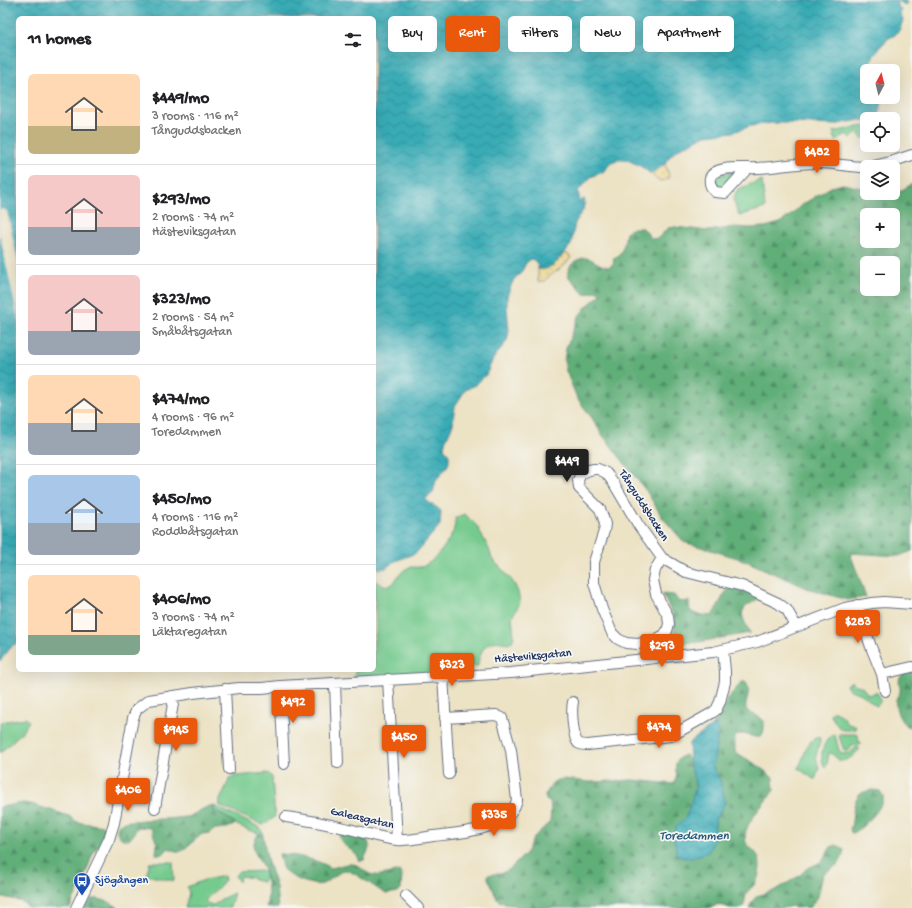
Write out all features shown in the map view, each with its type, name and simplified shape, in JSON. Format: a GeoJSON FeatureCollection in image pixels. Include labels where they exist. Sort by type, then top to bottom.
{"type":"FeatureCollection","features":[{"type":"Feature","properties":{"kind":"street"},"geometry":{"type":"LineString","coordinates":[[747,169],[802,163],[838,164],[865,167],[894,161],[912,155]]}},
{"type":"Feature","properties":{"kind":"street","name":"Tånguddsbacken"},"geometry":{"type":"LineString","coordinates":[[662,558],[655,570],[653,580],[656,594],[668,616],[669,624],[667,631],[664,636],[657,639],[638,644],[626,643],[618,639],[612,633],[602,609],[594,582],[594,562],[605,524],[600,509],[579,488],[578,480],[581,474],[594,469],[598,469],[606,473],[639,526],[662,558],[686,572],[742,586],[778,603],[787,610],[796,626]]}},
{"type":"Feature","properties":{"kind":"street","name":"Hästeviksgatan"},"geometry":{"type":"LineString","coordinates":[[76,908],[112,830],[120,794],[133,718],[137,708],[149,700],[225,689],[388,679],[426,679],[443,676],[511,673],[723,650],[757,642],[796,626],[857,605],[884,602],[912,604]]}},
{"type":"Feature","properties":{"kind":"street"},"geometry":{"type":"LineString","coordinates":[[857,605],[882,674],[885,691]]}},
{"type":"Feature","properties":{"kind":"street"},"geometry":{"type":"LineString","coordinates":[[573,702],[571,708],[576,740],[583,745],[671,736],[716,710],[726,677],[723,650]]}},
{"type":"Feature","properties":{"kind":"street"},"geometry":{"type":"LineString","coordinates":[[882,674],[912,667]]}},
{"type":"Feature","properties":{"kind":"street"},"geometry":{"type":"LineString","coordinates":[[443,676],[449,774]]}},
{"type":"Feature","properties":{"kind":"street"},"geometry":{"type":"LineString","coordinates":[[388,679],[397,840]]}},
{"type":"Feature","properties":{"kind":"street"},"geometry":{"type":"LineString","coordinates":[[335,683],[338,763]]}},
{"type":"Feature","properties":{"kind":"street"},"geometry":{"type":"LineString","coordinates":[[280,686],[284,764]]}},
{"type":"Feature","properties":{"kind":"street"},"geometry":{"type":"LineString","coordinates":[[225,689],[229,769]]}},
{"type":"Feature","properties":{"kind":"street"},"geometry":{"type":"LineString","coordinates":[[155,808],[173,704],[172,696]]}},
{"type":"Feature","properties":{"kind":"street","name":"Galeasgatan"},"geometry":{"type":"LineString","coordinates":[[286,817],[329,824],[397,840],[444,835],[489,827],[507,816],[516,804],[517,791],[511,750],[502,718],[496,715],[445,718]]}},
{"type":"Feature","properties":{"kind":"street"},"geometry":{"type":"LineString","coordinates":[[406,896],[418,908]]}},
{"type":"Feature","properties":{"kind":"green space"},"geometry":{"type":"Polygon","coordinates":[[[860,127],[860,136],[857,133],[851,138],[846,134],[836,141],[833,132],[860,127]]]}},
{"type":"Feature","properties":{"kind":"green space"},"geometry":{"type":"Polygon","coordinates":[[[738,171],[725,186],[720,187],[714,183],[714,176],[738,171]]]}},
{"type":"Feature","properties":{"kind":"green space"},"geometry":{"type":"Polygon","coordinates":[[[762,180],[765,208],[739,216],[733,199],[738,189],[762,180]]]}},
{"type":"Feature","properties":{"kind":"green space"},"geometry":{"type":"Polygon","coordinates":[[[843,184],[860,188],[860,200],[900,200],[900,191],[912,184],[912,551],[899,556],[850,553],[866,597],[847,600],[807,588],[741,559],[684,542],[662,517],[647,492],[601,433],[577,398],[566,371],[564,361],[566,348],[579,316],[587,306],[601,294],[598,291],[595,291],[585,295],[568,276],[569,268],[574,262],[580,259],[588,258],[609,267],[614,263],[613,259],[621,251],[626,232],[633,228],[643,228],[652,239],[658,238],[668,228],[675,227],[709,231],[735,227],[765,227],[780,223],[800,206],[831,187],[843,184]]]}},
{"type":"Feature","properties":{"kind":"green space"},"geometry":{"type":"Polygon","coordinates":[[[465,514],[477,526],[489,549],[492,559],[514,583],[518,592],[520,603],[512,617],[514,636],[512,642],[508,644],[496,642],[487,645],[483,649],[478,666],[453,667],[453,674],[355,678],[355,672],[376,672],[376,581],[387,586],[391,585],[403,571],[408,568],[420,567],[430,562],[449,540],[454,529],[456,517],[465,514]]]}},
{"type":"Feature","properties":{"kind":"green space"},"geometry":{"type":"Polygon","coordinates":[[[732,586],[760,598],[748,605],[743,612],[744,620],[750,633],[698,642],[672,644],[674,623],[672,613],[662,594],[674,595],[679,602],[689,601],[690,611],[696,614],[712,616],[725,593],[732,586]]]}},
{"type":"Feature","properties":{"kind":"green space"},"geometry":{"type":"Polygon","coordinates":[[[912,671],[912,727],[908,726],[902,721],[896,708],[896,698],[900,692],[899,682],[901,676],[912,671]]]}},
{"type":"Feature","properties":{"kind":"green space"},"geometry":{"type":"Polygon","coordinates":[[[852,681],[855,685],[863,688],[868,695],[876,692],[879,695],[880,703],[877,706],[861,694],[848,689],[846,685],[852,681]]]}},
{"type":"Feature","properties":{"kind":"green space"},"geometry":{"type":"Polygon","coordinates":[[[742,682],[746,682],[748,686],[746,709],[764,721],[764,730],[762,735],[759,737],[744,734],[735,736],[735,752],[759,766],[773,778],[774,790],[756,813],[746,831],[746,842],[748,846],[758,855],[760,868],[757,881],[748,892],[742,908],[730,908],[718,904],[711,908],[517,908],[513,904],[504,903],[499,900],[488,875],[505,872],[510,869],[525,855],[534,837],[550,822],[550,802],[546,800],[545,796],[552,783],[557,780],[564,779],[590,782],[633,780],[674,784],[677,775],[676,763],[679,758],[685,755],[688,758],[695,782],[695,790],[686,817],[676,827],[674,841],[676,855],[707,852],[714,841],[715,820],[725,803],[720,780],[713,768],[718,731],[714,724],[720,716],[727,699],[742,682]]]}},
{"type":"Feature","properties":{"kind":"green space"},"geometry":{"type":"Polygon","coordinates":[[[833,711],[844,718],[848,724],[856,726],[855,729],[845,730],[839,728],[830,714],[833,711]]]}},
{"type":"Feature","properties":{"kind":"green space"},"geometry":{"type":"Polygon","coordinates":[[[26,718],[29,721],[22,732],[0,753],[0,722],[26,718]]]}},
{"type":"Feature","properties":{"kind":"green space"},"geometry":{"type":"Polygon","coordinates":[[[833,734],[835,735],[839,750],[842,754],[850,753],[856,747],[860,749],[849,759],[840,761],[829,753],[825,768],[822,759],[824,745],[833,734]]]}},
{"type":"Feature","properties":{"kind":"green space"},"geometry":{"type":"Polygon","coordinates":[[[839,734],[857,734],[860,743],[859,745],[854,745],[847,751],[844,751],[839,734]]]}},
{"type":"Feature","properties":{"kind":"green space"},"geometry":{"type":"Polygon","coordinates":[[[817,737],[821,738],[816,756],[819,768],[815,780],[798,768],[807,747],[817,737]]]}},
{"type":"Feature","properties":{"kind":"green space"},"geometry":{"type":"Polygon","coordinates":[[[268,773],[272,777],[275,817],[263,825],[220,806],[219,802],[230,778],[236,776],[268,773]]]}},
{"type":"Feature","properties":{"kind":"green space"},"geometry":{"type":"Polygon","coordinates":[[[872,790],[880,791],[883,797],[882,803],[870,819],[852,834],[850,830],[857,798],[860,793],[872,790]]]}},
{"type":"Feature","properties":{"kind":"green space"},"geometry":{"type":"Polygon","coordinates":[[[23,803],[31,804],[69,816],[77,822],[104,826],[106,830],[104,839],[93,853],[84,878],[70,908],[29,908],[22,902],[0,897],[0,807],[23,803]]]}},
{"type":"Feature","properties":{"kind":"green space"},"geometry":{"type":"Polygon","coordinates":[[[210,806],[214,806],[214,810],[234,822],[234,825],[227,828],[215,829],[210,833],[202,834],[179,852],[168,848],[160,855],[156,854],[157,844],[151,828],[139,827],[129,840],[123,839],[117,830],[119,824],[122,823],[189,816],[210,806]]]}},
{"type":"Feature","properties":{"kind":"green space"},"geometry":{"type":"Polygon","coordinates":[[[214,806],[257,826],[261,829],[263,836],[226,819],[214,810],[214,806]]]}},
{"type":"Feature","properties":{"kind":"green space"},"geometry":{"type":"Polygon","coordinates":[[[342,832],[355,834],[364,837],[367,840],[369,843],[369,848],[364,860],[360,861],[356,854],[343,844],[339,837],[342,832]]]}},
{"type":"Feature","properties":{"kind":"green space"},"geometry":{"type":"Polygon","coordinates":[[[259,833],[263,836],[268,863],[276,887],[278,908],[266,908],[268,893],[266,877],[263,867],[254,851],[254,843],[259,833]]]}},
{"type":"Feature","properties":{"kind":"green space"},"geometry":{"type":"Polygon","coordinates":[[[836,845],[844,850],[843,855],[837,865],[823,874],[818,897],[810,907],[794,908],[793,906],[783,908],[749,908],[757,896],[776,890],[799,876],[806,869],[821,862],[831,847],[836,845]]]}},
{"type":"Feature","properties":{"kind":"green space"},"geometry":{"type":"Polygon","coordinates":[[[279,854],[306,858],[320,862],[331,868],[354,864],[366,872],[374,875],[382,875],[399,871],[402,876],[401,889],[398,892],[386,894],[346,870],[340,872],[322,884],[318,885],[307,883],[290,875],[283,869],[279,854]]]}},
{"type":"Feature","properties":{"kind":"green space"},"geometry":{"type":"Polygon","coordinates":[[[150,862],[173,862],[174,881],[146,875],[150,862]]]}},
{"type":"Feature","properties":{"kind":"green space"},"geometry":{"type":"Polygon","coordinates":[[[264,871],[266,879],[263,882],[253,880],[253,878],[240,876],[239,882],[235,876],[238,872],[264,871]]]}},
{"type":"Feature","properties":{"kind":"green space"},"geometry":{"type":"Polygon","coordinates":[[[224,876],[225,880],[205,901],[214,905],[221,899],[234,893],[230,908],[185,908],[189,893],[187,887],[204,880],[224,876]]]}},
{"type":"Feature","properties":{"kind":"green space"},"geometry":{"type":"Polygon","coordinates":[[[91,899],[105,901],[119,908],[82,908],[91,899]]]}},
{"type":"Feature","properties":{"kind":"sand"},"geometry":{"type":"Polygon","coordinates":[[[665,164],[669,175],[668,179],[663,181],[659,180],[651,174],[665,164]]]}},
{"type":"Feature","properties":{"kind":"sand"},"geometry":{"type":"Polygon","coordinates":[[[565,252],[571,257],[568,261],[543,282],[538,282],[538,269],[547,268],[559,259],[565,252]]]}},
{"type":"Feature","properties":{"kind":"water"},"geometry":{"type":"Polygon","coordinates":[[[0,0],[903,0],[907,2],[907,5],[904,5],[899,1],[896,3],[901,10],[900,14],[903,20],[900,29],[880,47],[868,64],[860,64],[860,104],[882,104],[879,112],[860,112],[860,120],[833,125],[771,123],[751,126],[733,132],[706,135],[680,148],[670,156],[665,164],[651,174],[642,167],[628,160],[616,160],[603,172],[591,177],[578,191],[580,202],[583,199],[585,200],[583,210],[575,223],[571,245],[555,264],[546,269],[538,269],[538,265],[531,259],[526,263],[521,273],[514,279],[507,296],[509,330],[507,341],[493,359],[486,375],[474,386],[466,389],[455,406],[453,424],[444,448],[449,454],[449,462],[447,467],[436,480],[433,493],[425,499],[441,511],[440,525],[416,553],[393,562],[386,568],[380,569],[376,568],[376,16],[16,16],[16,644],[13,645],[0,661],[0,0]]]}},
{"type":"Feature","properties":{"kind":"water","name":"Toredammen"},"geometry":{"type":"Polygon","coordinates":[[[714,724],[718,731],[713,768],[720,780],[725,803],[715,820],[714,841],[708,852],[692,858],[684,858],[676,855],[674,841],[676,827],[686,817],[695,790],[695,782],[690,764],[689,743],[714,724]]]}},
{"type":"Feature","properties":{"kind":"pier"},"geometry":{"type":"Polygon","coordinates":[[[3,209],[7,211],[16,252],[16,309],[0,235],[0,210],[3,209]]]}},
{"type":"Feature","properties":{"kind":"ferry route"},"geometry":{"type":"LineString","coordinates":[[0,4],[49,0]]}},
{"type":"Feature","properties":{"kind":"place","name":"Sjögången"},"geometry":{"type":"Point","coordinates":[82,896]}}]}
